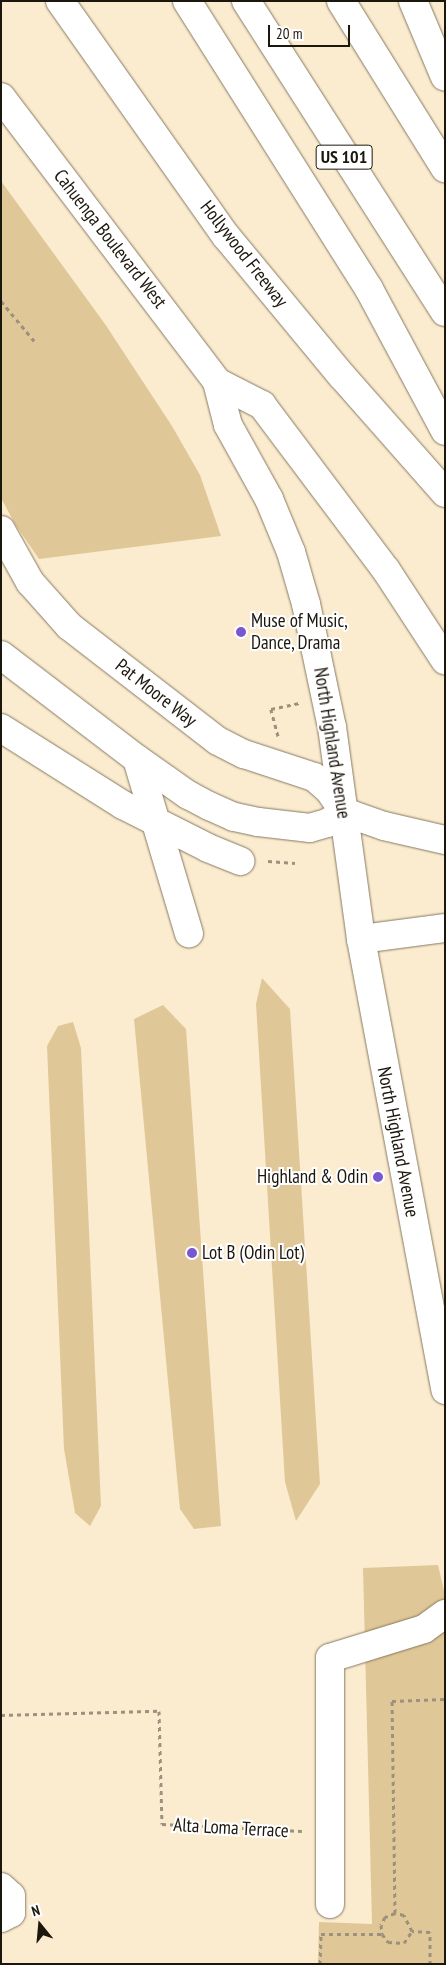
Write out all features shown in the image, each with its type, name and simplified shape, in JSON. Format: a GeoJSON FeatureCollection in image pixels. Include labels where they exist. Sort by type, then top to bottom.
{"type":"FeatureCollection","features":[{"type":"Feature","properties":{"kind":"main road","name":"Hollywood Freeway"},"geometry":{"type":"LineString","coordinates":[[60,1],[226,236],[342,376],[445,493]]}},
{"type":"Feature","properties":{"kind":"main road"},"geometry":{"type":"LineString","coordinates":[[187,1],[369,289],[445,431]]}},
{"type":"Feature","properties":{"kind":"main road","name":"US 101"},"geometry":{"type":"LineString","coordinates":[[246,1],[445,312]]}},
{"type":"Feature","properties":{"kind":"main road"},"geometry":{"type":"LineString","coordinates":[[341,1],[443,162]]}},
{"type":"Feature","properties":{"kind":"main road"},"geometry":{"type":"LineString","coordinates":[[412,1],[445,77]]}},
{"type":"Feature","properties":{"kind":"main road","name":"Cahuenga Boulevard West"},"geometry":{"type":"LineString","coordinates":[[1,97],[217,382]]}},
{"type":"Feature","properties":{"kind":"main road"},"geometry":{"type":"LineString","coordinates":[[217,382],[262,405],[386,570],[445,660]]}},
{"type":"Feature","properties":{"kind":"main road","name":"North Highland Avenue"},"geometry":{"type":"LineString","coordinates":[[217,382],[228,425],[247,455],[289,546],[306,604],[332,727],[361,939],[445,1390]]}},
{"type":"Feature","properties":{"kind":"main road","name":"Pat Moore Way"},"geometry":{"type":"LineString","coordinates":[[1,530],[30,582],[69,626],[218,741],[244,754],[314,777],[329,790],[344,812]]}},
{"type":"Feature","properties":{"kind":"main road"},"geometry":{"type":"LineString","coordinates":[[1,655],[137,759],[188,795],[234,817],[310,828],[327,823],[344,812],[384,826],[445,840]]}},
{"type":"Feature","properties":{"kind":"main road"},"geometry":{"type":"LineString","coordinates":[[1,728],[122,805],[156,820],[208,848],[241,861]]}},
{"type":"Feature","properties":{"kind":"main road"},"geometry":{"type":"LineString","coordinates":[[137,759],[189,933]]}},
{"type":"Feature","properties":{"kind":"main road"},"geometry":{"type":"LineString","coordinates":[[361,939],[445,928]]}},
{"type":"Feature","properties":{"kind":"main road"},"geometry":{"type":"LineString","coordinates":[[330,1904],[330,1658],[424,1629],[445,1614]]}},
{"type":"Feature","properties":{"kind":"main road"},"geometry":{"type":"LineString","coordinates":[[1,1887],[11,1896],[6,1916]]}},
{"type":"Feature","properties":{"kind":"path"},"geometry":{"type":"LineString","coordinates":[[1,301],[35,342]]}},
{"type":"Feature","properties":{"kind":"path"},"geometry":{"type":"LineString","coordinates":[[271,709],[279,740]]}},
{"type":"Feature","properties":{"kind":"path"},"geometry":{"type":"LineString","coordinates":[[282,861],[295,863]]}},
{"type":"Feature","properties":{"kind":"path"},"geometry":{"type":"LineString","coordinates":[[395,1913],[392,1701],[445,1699]]}},
{"type":"Feature","properties":{"kind":"path","name":"Alta Loma Terrace"},"geometry":{"type":"LineString","coordinates":[[1,1716],[160,1711],[162,1824],[331,1832]]}},
{"type":"Feature","properties":{"kind":"path"},"geometry":{"type":"LineString","coordinates":[[320,1964],[321,1934],[382,1934],[396,1945],[410,1938],[412,1931],[404,1915],[395,1913],[385,1917],[382,1934]]}},
{"type":"Feature","properties":{"kind":"path"},"geometry":{"type":"LineString","coordinates":[[412,1931],[430,1932],[430,1964]]}},
{"type":"Feature","properties":{"kind":"shaded area"},"geometry":{"type":"Polygon","coordinates":[[[1,181],[105,324],[172,426],[200,475],[221,536],[39,559],[15,524],[1,498],[1,181]]]}},
{"type":"Feature","properties":{"kind":"shaded area"},"geometry":{"type":"Polygon","coordinates":[[[262,978],[290,1009],[320,1484],[296,1521],[285,1482],[256,1004],[262,978]]]}},
{"type":"Feature","properties":{"kind":"shaded area"},"geometry":{"type":"Polygon","coordinates":[[[163,1005],[186,1029],[221,1526],[194,1529],[180,1509],[134,1019],[163,1005]]]}},
{"type":"Feature","properties":{"kind":"shaded area"},"geometry":{"type":"Polygon","coordinates":[[[73,1022],[81,1048],[101,1506],[90,1526],[75,1513],[64,1449],[47,1046],[58,1026],[73,1022]]]}},
{"type":"Feature","properties":{"kind":"shaded area"},"geometry":{"type":"Polygon","coordinates":[[[438,1565],[445,1595],[445,1964],[318,1964],[319,1922],[372,1924],[363,1568],[438,1565]]]}},
{"type":"Feature","properties":{"kind":"place","name":"Muse of Music, Dance, Drama"},"geometry":{"type":"Point","coordinates":[241,632]}},
{"type":"Feature","properties":{"kind":"place","name":"Highland & Odin"},"geometry":{"type":"Point","coordinates":[378,1177]}},
{"type":"Feature","properties":{"kind":"place","name":"Lot B (Odin Lot)"},"geometry":{"type":"Point","coordinates":[192,1253]}}]}
